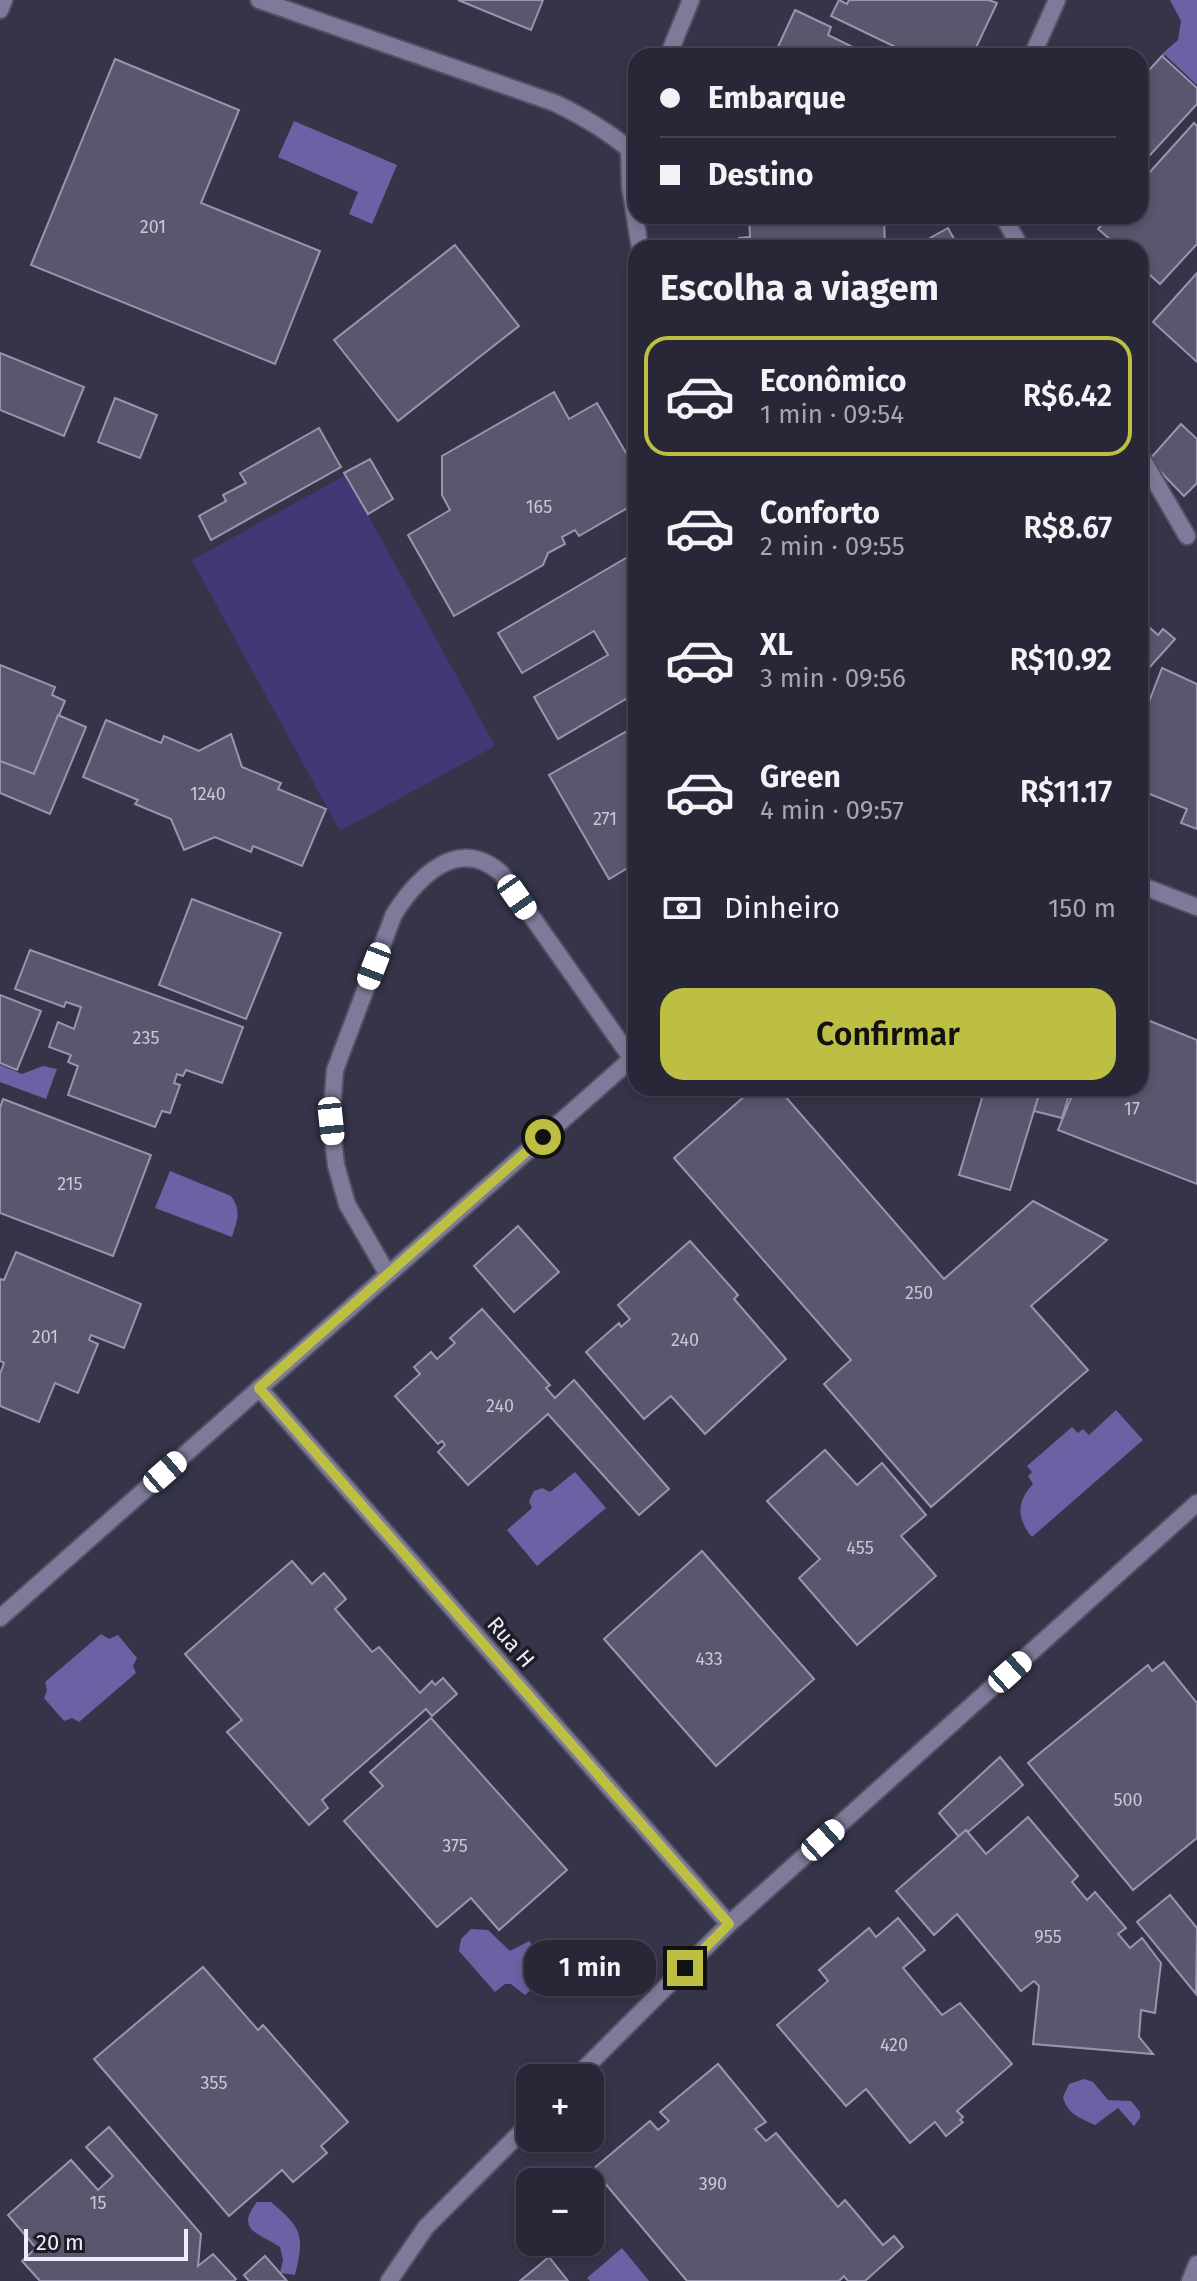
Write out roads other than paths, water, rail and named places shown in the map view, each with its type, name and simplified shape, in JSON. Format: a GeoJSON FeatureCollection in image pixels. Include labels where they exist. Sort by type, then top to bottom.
{"type":"FeatureCollection","features":[{"type":"Feature","properties":{"kind":"street"},"geometry":{"type":"LineString","coordinates":[[0,10],[4,0]]}},
{"type":"Feature","properties":{"kind":"street"},"geometry":{"type":"LineString","coordinates":[[259,0],[555,103],[582,116],[628,148]]}},
{"type":"Feature","properties":{"kind":"street"},"geometry":{"type":"LineString","coordinates":[[671,48],[691,0]]}},
{"type":"Feature","properties":{"kind":"street"},"geometry":{"type":"LineString","coordinates":[[1036,48],[1057,0]]}},
{"type":"Feature","properties":{"kind":"street"},"geometry":{"type":"LineString","coordinates":[[1148,469],[1187,536]]}},
{"type":"Feature","properties":{"kind":"street"},"geometry":{"type":"LineString","coordinates":[[387,1273],[347,1204],[336,1165],[331,1121],[335,1070],[394,914],[408,893],[430,872],[451,860],[471,858],[488,862],[501,873],[628,1049]]}},
{"type":"Feature","properties":{"kind":"street"},"geometry":{"type":"LineString","coordinates":[[1148,888],[1197,907]]}},
{"type":"Feature","properties":{"kind":"street"},"geometry":{"type":"LineString","coordinates":[[0,1618],[628,1062]]}},
{"type":"Feature","properties":{"kind":"street","name":"Rua H"},"geometry":{"type":"LineString","coordinates":[[259,1388],[729,1924]]}},
{"type":"Feature","properties":{"kind":"street"},"geometry":{"type":"LineString","coordinates":[[589,2064],[729,1924],[1197,1503]]}},
{"type":"Feature","properties":{"kind":"street"},"geometry":{"type":"LineString","coordinates":[[389,2281],[426,2227],[516,2137]]}},
{"type":"Feature","properties":{"kind":"street"},"geometry":{"type":"LineString","coordinates":[[1190,2281],[1197,2264]]}}]}
